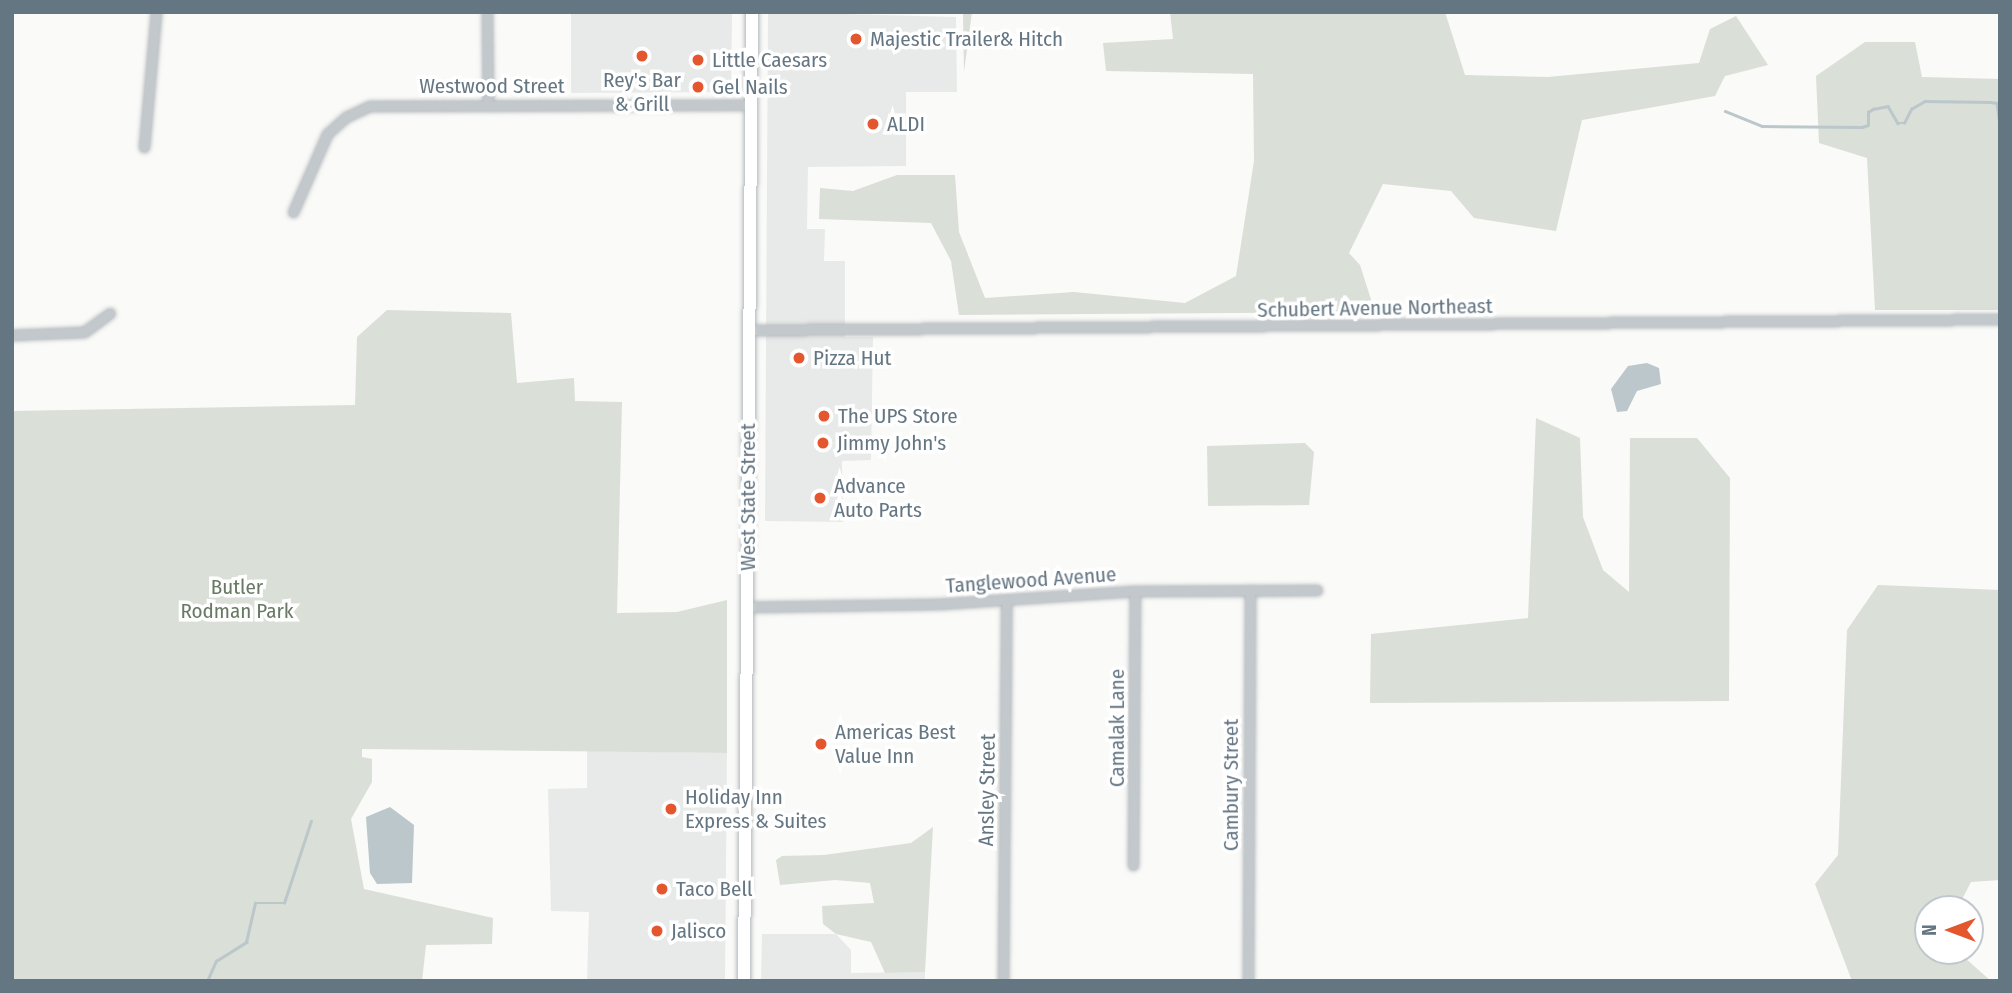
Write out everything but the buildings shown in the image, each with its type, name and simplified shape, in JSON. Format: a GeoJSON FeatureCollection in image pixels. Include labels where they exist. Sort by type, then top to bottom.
{"type":"FeatureCollection","features":[{"type":"Feature","properties":{"kind":"highway","name":"West State Street"},"geometry":{"type":"LineString","coordinates":[[744,981],[752,12]]}},
{"type":"Feature","properties":{"kind":"street"},"geometry":{"type":"LineString","coordinates":[[144,147],[156,12]]}},
{"type":"Feature","properties":{"kind":"street"},"geometry":{"type":"LineString","coordinates":[[487,12],[488,104]]}},
{"type":"Feature","properties":{"kind":"street","name":"Westwood Street"},"geometry":{"type":"LineString","coordinates":[[293,212],[320,145],[346,117],[389,104],[751,105]]}},
{"type":"Feature","properties":{"kind":"street"},"geometry":{"type":"LineString","coordinates":[[12,335],[84,332],[110,313]]}},
{"type":"Feature","properties":{"kind":"street","name":"Schubert Avenue Northeast"},"geometry":{"type":"LineString","coordinates":[[750,330],[2000,319]]}},
{"type":"Feature","properties":{"kind":"street","name":"Cambury Street"},"geometry":{"type":"LineString","coordinates":[[1248,981],[1250,590]]}},
{"type":"Feature","properties":{"kind":"street","name":"Tanglewood Avenue"},"geometry":{"type":"LineString","coordinates":[[747,607],[1006,600],[1135,591],[1317,590]]}},
{"type":"Feature","properties":{"kind":"street","name":"Camalak Lane"},"geometry":{"type":"LineString","coordinates":[[1133,864],[1135,591]]}},
{"type":"Feature","properties":{"kind":"street","name":"Ansley Street"},"geometry":{"type":"LineString","coordinates":[[1003,981],[1006,600]]}},
{"type":"Feature","properties":{"kind":"shaded area"},"geometry":{"type":"Polygon","coordinates":[[[571,12],[732,12],[731,92],[571,93],[571,12]]]}},
{"type":"Feature","properties":{"kind":"shaded area"},"geometry":{"type":"Polygon","coordinates":[[[768,12],[956,17],[957,92],[906,92],[906,166],[808,167],[807,229],[825,229],[824,261],[845,261],[845,337],[873,337],[871,460],[842,461],[843,522],[765,521],[768,12]]]}},
{"type":"Feature","properties":{"kind":"shaded area"},"geometry":{"type":"Polygon","coordinates":[[[1647,363],[1659,368],[1661,384],[1637,391],[1627,411],[1617,412],[1611,389],[1628,366],[1647,363]]]}},
{"type":"Feature","properties":{"kind":"shaded area"},"geometry":{"type":"Polygon","coordinates":[[[587,751],[727,753],[725,981],[587,981],[589,912],[551,911],[548,789],[587,788],[587,751]]]}},
{"type":"Feature","properties":{"kind":"shaded area"},"geometry":{"type":"Polygon","coordinates":[[[390,807],[414,825],[412,883],[377,884],[370,873],[366,817],[390,807]]]}},
{"type":"Feature","properties":{"kind":"shaded area"},"geometry":{"type":"Polygon","coordinates":[[[762,934],[836,934],[851,950],[851,973],[925,972],[925,981],[761,981],[762,934]]]}},
{"type":"Feature","properties":{"kind":"green space"},"geometry":{"type":"Polygon","coordinates":[[[936,12],[972,12],[964,72],[963,14],[936,12]]]}},
{"type":"Feature","properties":{"kind":"green space"},"geometry":{"type":"Polygon","coordinates":[[[1170,12],[1445,12],[1465,75],[1548,77],[1699,63],[1710,29],[1736,16],[1768,65],[1725,76],[1715,96],[1582,120],[1556,231],[1474,218],[1451,191],[1383,184],[1349,253],[1360,265],[1375,312],[959,315],[951,261],[931,223],[819,219],[820,188],[853,191],[897,175],[955,175],[959,232],[985,298],[1074,292],[1185,303],[1236,276],[1254,161],[1253,74],[1106,71],[1103,43],[1173,39],[1170,12]]]}},
{"type":"Feature","properties":{"kind":"green space"},"geometry":{"type":"Polygon","coordinates":[[[1865,42],[1915,42],[1922,77],[2000,79],[2000,310],[1875,310],[1867,158],[1819,143],[1816,76],[1865,42]]]}},
{"type":"Feature","properties":{"kind":"green space","name":"Butler Rodman Park"},"geometry":{"type":"Polygon","coordinates":[[[387,310],[511,313],[517,383],[574,378],[575,401],[622,402],[617,613],[677,612],[727,600],[727,753],[362,749],[362,757],[372,759],[372,782],[351,819],[364,889],[493,918],[492,944],[426,945],[422,981],[12,981],[12,411],[355,405],[357,337],[387,310]]]}},
{"type":"Feature","properties":{"kind":"green space"},"geometry":{"type":"Polygon","coordinates":[[[1536,418],[1580,438],[1583,517],[1603,570],[1629,592],[1630,438],[1697,438],[1730,478],[1729,701],[1370,703],[1371,634],[1528,618],[1536,418]]]}},
{"type":"Feature","properties":{"kind":"green space"},"geometry":{"type":"Polygon","coordinates":[[[1305,443],[1314,452],[1309,505],[1208,506],[1207,446],[1305,443]]]}},
{"type":"Feature","properties":{"kind":"green space"},"geometry":{"type":"Polygon","coordinates":[[[1878,585],[2000,590],[2000,880],[1971,882],[1964,895],[1914,895],[1914,965],[1973,965],[1991,981],[1852,981],[1815,884],[1838,855],[1847,630],[1878,585]]]}},
{"type":"Feature","properties":{"kind":"green space"},"geometry":{"type":"Polygon","coordinates":[[[933,827],[925,972],[885,973],[871,942],[836,934],[823,924],[822,906],[874,903],[870,883],[835,880],[780,885],[776,860],[782,856],[824,855],[911,843],[933,827]]]}},
{"type":"Feature","properties":{"kind":"waterway"},"geometry":{"type":"LineString","coordinates":[[1725,111],[1762,126],[1862,127],[1868,125],[1868,112],[1888,106],[1898,123],[1904,123],[1911,109],[1925,101],[1990,102],[1997,103],[2000,124]]}},
{"type":"Feature","properties":{"kind":"waterway"},"geometry":{"type":"LineString","coordinates":[[207,981],[216,961],[246,942],[255,903],[284,903],[311,821]]}},
{"type":"Feature","properties":{"kind":"place","name":"Majestic Trailer& Hitch"},"geometry":{"type":"Point","coordinates":[856,39]}},
{"type":"Feature","properties":{"kind":"place","name":"Rey's Bar & Grill"},"geometry":{"type":"Point","coordinates":[642,56]}},
{"type":"Feature","properties":{"kind":"place","name":"Little Caesars"},"geometry":{"type":"Point","coordinates":[698,60]}},
{"type":"Feature","properties":{"kind":"place","name":"Gel Nails"},"geometry":{"type":"Point","coordinates":[698,87]}},
{"type":"Feature","properties":{"kind":"place","name":"ALDI"},"geometry":{"type":"Point","coordinates":[873,124]}},
{"type":"Feature","properties":{"kind":"place","name":"Pizza Hut"},"geometry":{"type":"Point","coordinates":[799,358]}},
{"type":"Feature","properties":{"kind":"place","name":"The UPS Store"},"geometry":{"type":"Point","coordinates":[824,416]}},
{"type":"Feature","properties":{"kind":"place","name":"Jimmy John's"},"geometry":{"type":"Point","coordinates":[823,443]}},
{"type":"Feature","properties":{"kind":"place","name":"Advance Auto Parts"},"geometry":{"type":"Point","coordinates":[820,498]}},
{"type":"Feature","properties":{"kind":"place","name":"Americas Best Value Inn"},"geometry":{"type":"Point","coordinates":[821,744]}},
{"type":"Feature","properties":{"kind":"place","name":"Holiday Inn Express & Suites"},"geometry":{"type":"Point","coordinates":[671,809]}},
{"type":"Feature","properties":{"kind":"place","name":"Taco Bell"},"geometry":{"type":"Point","coordinates":[662,889]}},
{"type":"Feature","properties":{"kind":"place","name":"Jalisco"},"geometry":{"type":"Point","coordinates":[657,931]}}]}
